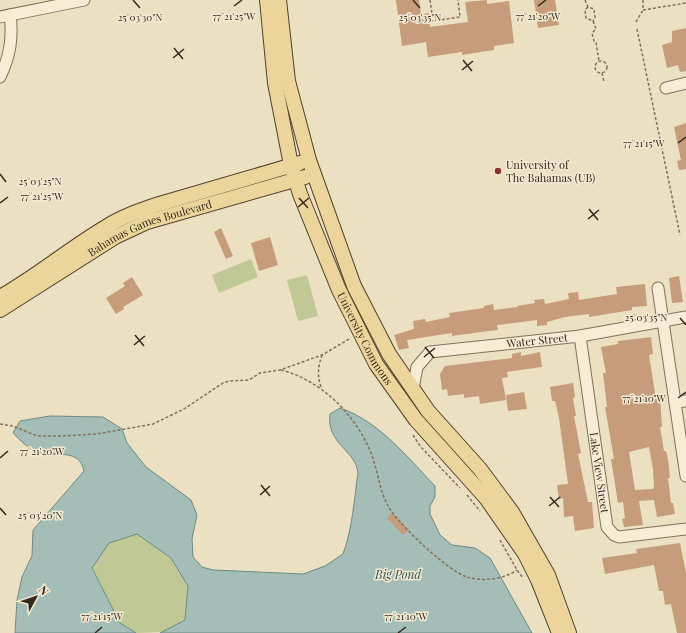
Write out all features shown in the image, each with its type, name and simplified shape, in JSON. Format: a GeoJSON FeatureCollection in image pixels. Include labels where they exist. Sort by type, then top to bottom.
{"type":"FeatureCollection","features":[{"type":"Feature","properties":{"kind":"main road","name":"University Commons"},"geometry":{"type":"LineString","coordinates":[[267,0],[275,84],[291,165],[331,269],[360,334],[376,364],[419,423],[486,498],[521,547],[538,580],[559,633]]}},
{"type":"Feature","properties":{"kind":"main road","name":"University Commons"},"geometry":{"type":"LineString","coordinates":[[279,0],[288,81],[313,175],[361,300],[389,354],[432,416],[480,469],[512,512],[534,548],[548,575],[569,633]]}},
{"type":"Feature","properties":{"kind":"main road","name":"Bahamas Games Boulevard"},"geometry":{"type":"LineString","coordinates":[[0,310],[96,242],[120,220],[156,205],[309,160]]}},
{"type":"Feature","properties":{"kind":"main road","name":"Bahamas Games Boulevard"},"geometry":{"type":"LineString","coordinates":[[0,297],[96,242],[115,237],[147,222],[313,175]]}},
{"type":"Feature","properties":{"kind":"street"},"geometry":{"type":"LineString","coordinates":[[0,77],[8,62],[12,33],[5,16],[84,0]]}},
{"type":"Feature","properties":{"kind":"street"},"geometry":{"type":"LineString","coordinates":[[666,88],[686,83]]}},
{"type":"Feature","properties":{"kind":"street"},"geometry":{"type":"LineString","coordinates":[[658,288],[663,321],[680,401],[686,476]]}},
{"type":"Feature","properties":{"kind":"street","name":"Water Street"},"geometry":{"type":"LineString","coordinates":[[413,389],[417,367],[430,352],[580,336],[686,317]]}},
{"type":"Feature","properties":{"kind":"street","name":"Lake View Street"},"geometry":{"type":"LineString","coordinates":[[580,336],[607,527],[614,535],[619,536],[686,529]]}},
{"type":"Feature","properties":{"kind":"path"},"geometry":{"type":"LineString","coordinates":[[430,0],[433,21],[460,17],[458,0]]}},
{"type":"Feature","properties":{"kind":"path"},"geometry":{"type":"LineString","coordinates":[[585,0],[588,7],[594,9],[595,18],[592,21]]}},
{"type":"Feature","properties":{"kind":"path"},"geometry":{"type":"LineString","coordinates":[[636,22],[643,10],[643,0]]}},
{"type":"Feature","properties":{"kind":"path"},"geometry":{"type":"LineString","coordinates":[[643,10],[686,3]]}},
{"type":"Feature","properties":{"kind":"path"},"geometry":{"type":"LineString","coordinates":[[588,7],[585,10],[586,18],[592,21],[596,29],[592,33],[594,41],[596,42],[599,61]]}},
{"type":"Feature","properties":{"kind":"path"},"geometry":{"type":"LineString","coordinates":[[637,28],[680,235]]}},
{"type":"Feature","properties":{"kind":"path"},"geometry":{"type":"LineString","coordinates":[[599,61],[605,62],[607,67],[602,74]]}},
{"type":"Feature","properties":{"kind":"path"},"geometry":{"type":"LineString","coordinates":[[599,61],[595,64],[595,70],[602,74],[604,82]]}},
{"type":"Feature","properties":{"kind":"path"},"geometry":{"type":"LineString","coordinates":[[0,424],[12,426],[36,436],[62,436],[97,434],[153,424],[184,409],[223,383],[230,380],[249,380],[260,373],[280,370],[322,355],[360,334]]}},
{"type":"Feature","properties":{"kind":"path"},"geometry":{"type":"LineString","coordinates":[[322,355],[318,368],[318,378],[322,388],[362,434],[371,452],[379,487],[392,513],[408,530],[448,566],[468,578],[490,579],[509,576],[517,570]]}},
{"type":"Feature","properties":{"kind":"path"},"geometry":{"type":"LineString","coordinates":[[280,370],[292,373],[322,388]]}},
{"type":"Feature","properties":{"kind":"path"},"geometry":{"type":"LineString","coordinates":[[419,423],[412,433],[415,440],[483,515]]}},
{"type":"Feature","properties":{"kind":"path"},"geometry":{"type":"LineString","coordinates":[[500,539],[517,570],[527,582]]}},
{"type":"Feature","properties":{"kind":"green space"},"geometry":{"type":"Polygon","coordinates":[[[251,259],[258,277],[219,293],[212,275],[251,259]]]}},
{"type":"Feature","properties":{"kind":"green space"},"geometry":{"type":"Polygon","coordinates":[[[307,275],[318,316],[298,321],[287,280],[307,275]]]}},
{"type":"Feature","properties":{"kind":"green space"},"geometry":{"type":"Polygon","coordinates":[[[137,534],[171,558],[188,586],[185,620],[164,632],[136,633],[120,623],[92,568],[109,543],[137,534]]]}},
{"type":"Feature","properties":{"kind":"water","name":"Big Pond"},"geometry":{"type":"Polygon","coordinates":[[[340,408],[368,422],[380,431],[403,452],[435,486],[435,497],[430,506],[430,514],[440,535],[452,545],[475,548],[490,558],[532,633],[160,633],[185,620],[188,586],[171,558],[137,534],[109,543],[92,568],[120,623],[136,633],[15,633],[17,600],[22,577],[32,556],[33,530],[84,471],[77,459],[72,456],[45,454],[27,446],[13,433],[20,421],[50,416],[103,417],[122,429],[127,443],[146,467],[191,500],[197,515],[192,539],[193,557],[202,567],[213,570],[303,574],[325,566],[343,554],[350,530],[358,473],[352,458],[332,433],[330,414],[340,408]]]}},
{"type":"Feature","properties":{"kind":"building"},"geometry":{"type":"Polygon","coordinates":[[[396,0],[419,0],[421,14],[429,13],[430,27],[468,22],[465,2],[487,0],[487,4],[509,1],[514,43],[494,46],[494,50],[462,55],[462,52],[428,57],[426,42],[402,46],[396,0]]]}},
{"type":"Feature","properties":{"kind":"building"},"geometry":{"type":"Polygon","coordinates":[[[534,0],[555,0],[559,25],[538,28],[534,0]]]}},
{"type":"Feature","properties":{"kind":"building"},"geometry":{"type":"Polygon","coordinates":[[[686,28],[686,71],[680,72],[678,65],[667,68],[662,45],[672,42],[672,31],[686,28]]]}},
{"type":"Feature","properties":{"kind":"building"},"geometry":{"type":"Polygon","coordinates":[[[686,123],[686,169],[679,170],[677,161],[681,160],[674,127],[686,123]]]}},
{"type":"Feature","properties":{"kind":"building"},"geometry":{"type":"Polygon","coordinates":[[[221,228],[233,256],[226,259],[214,232],[221,228]]]}},
{"type":"Feature","properties":{"kind":"building"},"geometry":{"type":"Polygon","coordinates":[[[270,237],[278,265],[259,271],[251,243],[270,237]]]}},
{"type":"Feature","properties":{"kind":"building"},"geometry":{"type":"Polygon","coordinates":[[[679,276],[683,302],[672,303],[669,278],[679,276]]]}},
{"type":"Feature","properties":{"kind":"building"},"geometry":{"type":"Polygon","coordinates":[[[132,277],[143,295],[123,307],[124,309],[116,314],[106,298],[125,286],[123,283],[132,277]]]}},
{"type":"Feature","properties":{"kind":"building"},"geometry":{"type":"Polygon","coordinates":[[[645,284],[647,306],[632,307],[632,310],[589,317],[589,314],[565,317],[547,322],[547,325],[537,326],[537,320],[497,325],[498,330],[452,336],[452,333],[407,340],[409,348],[399,350],[394,335],[414,329],[413,321],[425,319],[426,322],[450,317],[449,313],[484,308],[484,306],[493,304],[494,310],[535,303],[534,300],[544,299],[545,304],[569,299],[568,293],[578,292],[579,300],[617,294],[616,287],[645,284]]]}},
{"type":"Feature","properties":{"kind":"building"},"geometry":{"type":"Polygon","coordinates":[[[651,337],[653,354],[649,355],[656,399],[660,398],[662,427],[660,427],[664,451],[666,451],[668,459],[670,478],[668,478],[671,503],[673,503],[675,514],[657,517],[654,500],[639,501],[643,525],[624,527],[622,519],[625,518],[623,502],[618,503],[611,459],[614,459],[605,407],[607,407],[603,373],[606,373],[601,347],[618,344],[618,341],[651,337]],[[649,447],[629,452],[635,490],[653,489],[653,469],[649,447]]]}},
{"type":"Feature","properties":{"kind":"building"},"geometry":{"type":"Polygon","coordinates":[[[521,352],[521,356],[540,352],[542,367],[507,372],[508,377],[502,378],[506,400],[480,404],[479,396],[464,398],[464,394],[448,396],[447,389],[442,390],[440,374],[445,366],[512,358],[512,354],[521,352]]]}},
{"type":"Feature","properties":{"kind":"building"},"geometry":{"type":"Polygon","coordinates":[[[573,383],[575,397],[573,398],[576,416],[574,416],[581,453],[578,454],[588,502],[592,502],[594,528],[575,531],[573,516],[564,517],[563,498],[559,499],[557,485],[568,484],[559,418],[555,401],[552,401],[550,387],[573,383]]]}},
{"type":"Feature","properties":{"kind":"building"},"geometry":{"type":"Polygon","coordinates":[[[524,392],[527,409],[508,411],[506,395],[524,392]]]}},
{"type":"Feature","properties":{"kind":"building"},"geometry":{"type":"Polygon","coordinates":[[[392,513],[409,530],[403,535],[387,518],[392,513]]]}},
{"type":"Feature","properties":{"kind":"building"},"geometry":{"type":"Polygon","coordinates":[[[680,543],[686,573],[686,633],[677,633],[671,604],[665,605],[663,591],[659,591],[654,565],[605,574],[602,558],[637,553],[636,549],[680,543]]]}},
{"type":"Feature","properties":{"kind":"place","name":"University of The Bahamas (UB)"},"geometry":{"type":"Point","coordinates":[498,171]}}]}
